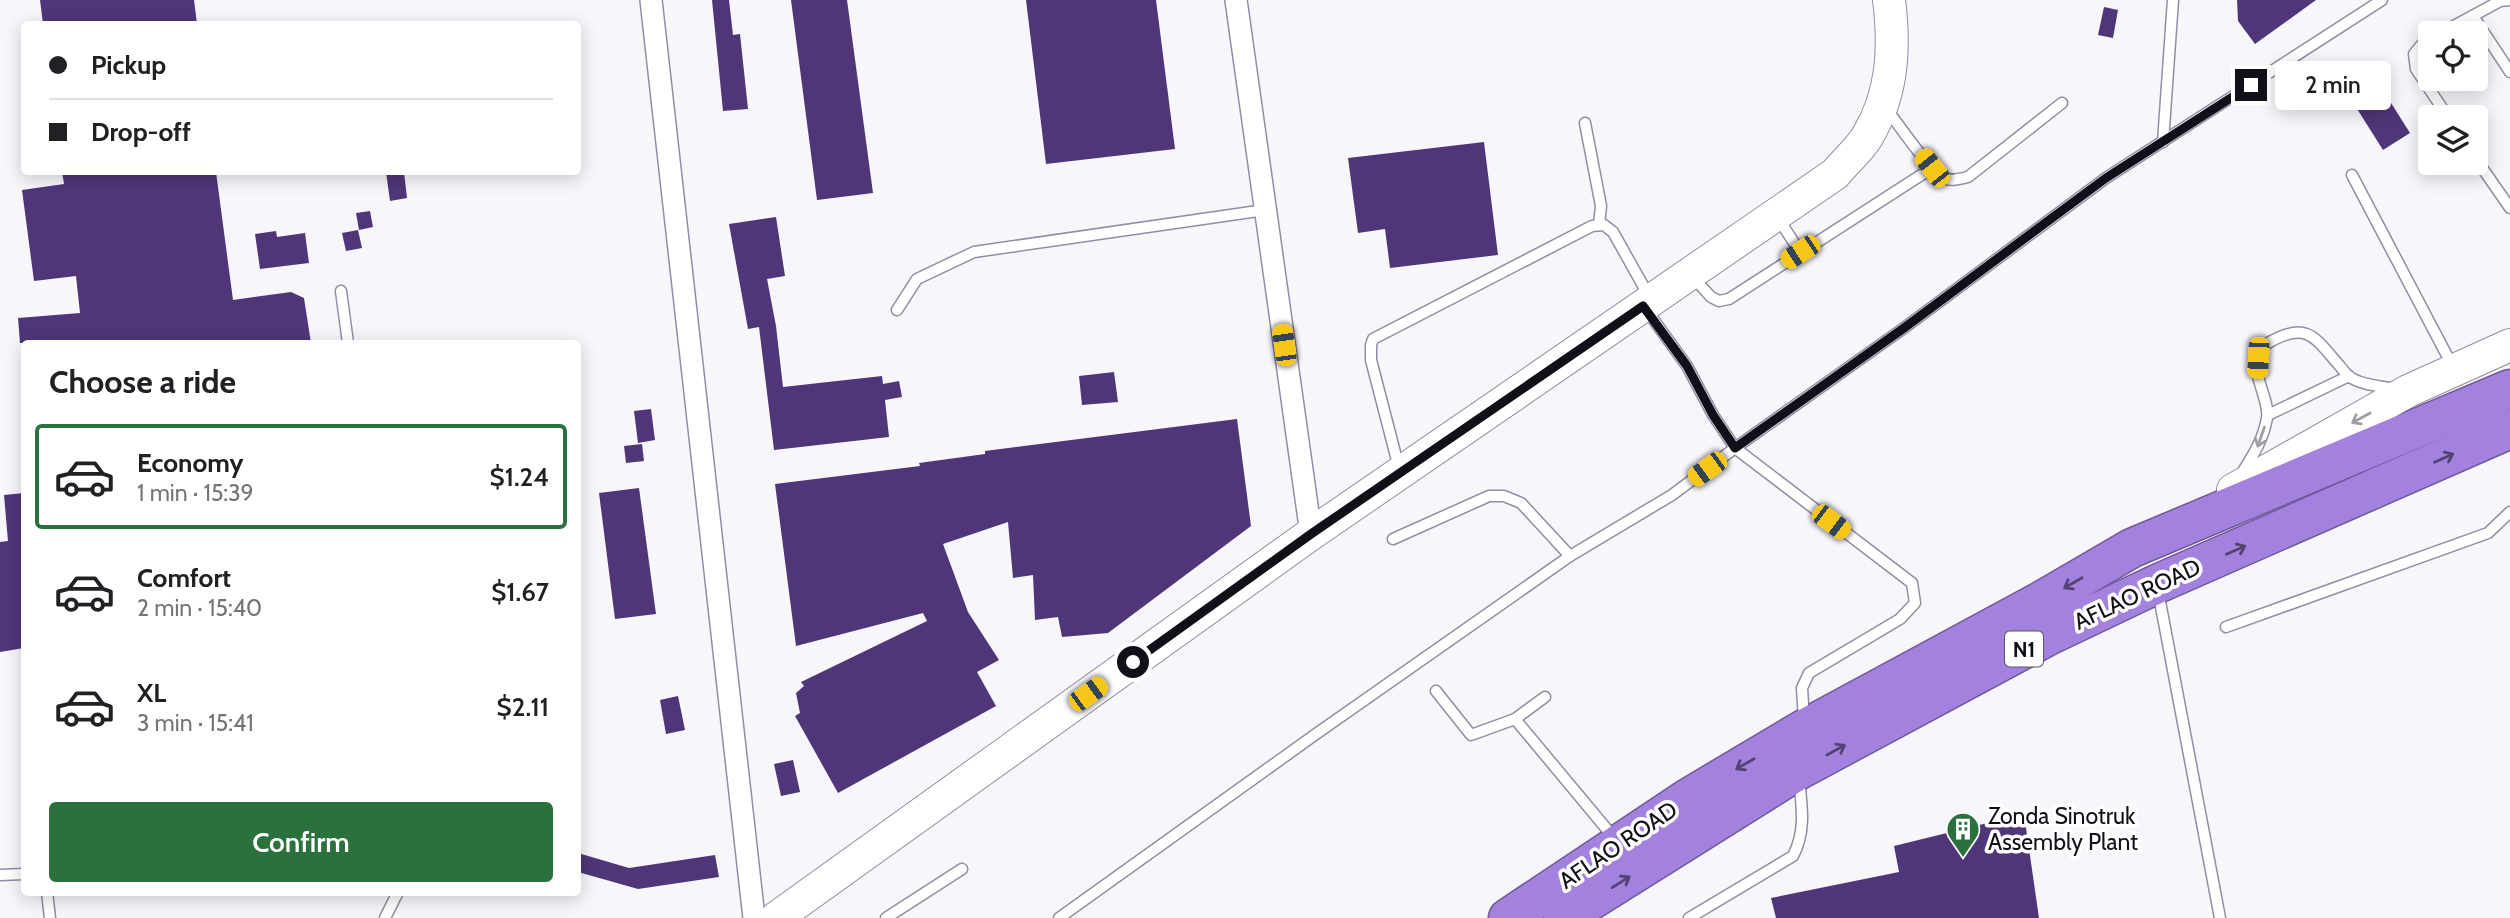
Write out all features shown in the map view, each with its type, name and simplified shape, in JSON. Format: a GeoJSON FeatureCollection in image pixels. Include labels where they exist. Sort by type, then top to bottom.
{"type":"FeatureCollection","features":[{"type":"Feature","properties":{"kind":"highway","name":"AFLAO ROAD"},"geometry":{"type":"LineString","coordinates":[[1508,918],[1688,798],[1804,729],[2041,601],[2132,548],[2510,389]]}},
{"type":"Feature","properties":{"kind":"highway","name":"AFLAO ROAD"},"geometry":{"type":"LineString","coordinates":[[1563,918],[1799,770],[2050,635],[2157,584],[2508,434]]}},
{"type":"Feature","properties":{"kind":"street"},"geometry":{"type":"LineString","coordinates":[[651,0],[754,918]]}},
{"type":"Feature","properties":{"kind":"street"},"geometry":{"type":"LineString","coordinates":[[1236,0],[1311,534]]}},
{"type":"Feature","properties":{"kind":"street"},"geometry":{"type":"LineString","coordinates":[[776,918],[1311,534],[1835,174],[1866,138],[1884,105],[1892,65],[1889,0]]}},
{"type":"Feature","properties":{"kind":"street","name":"AFLAO ROAD"},"geometry":{"type":"LineString","coordinates":[[2132,548],[2408,391],[2510,345]]}},
{"type":"Feature","properties":{"kind":"lane"},"geometry":{"type":"LineString","coordinates":[[2163,142],[2173,0]]}},
{"type":"Feature","properties":{"kind":"lane"},"geometry":{"type":"LineString","coordinates":[[1059,918],[1570,556],[1672,495],[2106,178],[2382,0]]}},
{"type":"Feature","properties":{"kind":"lane"},"geometry":{"type":"LineString","coordinates":[[2464,21],[2500,1],[2510,1]]}},
{"type":"Feature","properties":{"kind":"lane"},"geometry":{"type":"LineString","coordinates":[[2473,16],[2510,72]]}},
{"type":"Feature","properties":{"kind":"lane"},"geometry":{"type":"LineString","coordinates":[[2418,49],[2414,54],[2418,72]]}},
{"type":"Feature","properties":{"kind":"lane"},"geometry":{"type":"LineString","coordinates":[[1884,105],[1932,168],[1942,178],[1955,180],[1968,177],[2062,103]]}},
{"type":"Feature","properties":{"kind":"lane"},"geometry":{"type":"LineString","coordinates":[[1585,123],[1601,206],[1599,225]]}},
{"type":"Feature","properties":{"kind":"lane"},"geometry":{"type":"LineString","coordinates":[[1691,274],[1711,297],[1719,301],[1729,299],[1932,168]]}},
{"type":"Feature","properties":{"kind":"lane"},"geometry":{"type":"LineString","coordinates":[[2352,175],[2454,370]]}},
{"type":"Feature","properties":{"kind":"lane"},"geometry":{"type":"LineString","coordinates":[[2487,175],[2510,208]]}},
{"type":"Feature","properties":{"kind":"lane"},"geometry":{"type":"LineString","coordinates":[[897,310],[917,279],[974,252],[1265,210]]}},
{"type":"Feature","properties":{"kind":"lane"},"geometry":{"type":"LineString","coordinates":[[1777,216],[1800,252]]}},
{"type":"Feature","properties":{"kind":"lane"},"geometry":{"type":"LineString","coordinates":[[1400,472],[1371,360],[1373,339],[1591,226],[1604,225],[1613,232],[1647,303],[1735,448],[1912,583],[1915,603],[1900,619],[1808,673],[1802,688],[1804,729]]}},
{"type":"Feature","properties":{"kind":"lane"},"geometry":{"type":"LineString","coordinates":[[341,290],[348,340]]}},
{"type":"Feature","properties":{"kind":"lane"},"geometry":{"type":"LineString","coordinates":[[2229,492],[2260,443],[2268,415],[2257,374],[2258,358],[2265,344],[2303,331],[2315,337],[2349,376],[2369,384],[2408,391]]}},
{"type":"Feature","properties":{"kind":"lane"},"geometry":{"type":"LineString","coordinates":[[2268,415],[2349,376]]}},
{"type":"Feature","properties":{"kind":"lane"},"geometry":{"type":"LineString","coordinates":[[1393,539],[1489,496],[1504,496],[1521,503],[1570,556]]}},
{"type":"Feature","properties":{"kind":"lane"},"geometry":{"type":"LineString","coordinates":[[2225,627],[2488,533],[2510,512]]}},
{"type":"Feature","properties":{"kind":"lane"},"geometry":{"type":"LineString","coordinates":[[2157,584],[2220,918]]}},
{"type":"Feature","properties":{"kind":"lane"},"geometry":{"type":"LineString","coordinates":[[1436,691],[1471,735],[1515,719],[1545,697]]}},
{"type":"Feature","properties":{"kind":"lane"},"geometry":{"type":"LineString","coordinates":[[1515,719],[1619,844]]}},
{"type":"Feature","properties":{"kind":"lane"},"geometry":{"type":"LineString","coordinates":[[1689,918],[1793,856],[1801,842],[1803,829],[1799,770]]}},
{"type":"Feature","properties":{"kind":"lane"},"geometry":{"type":"LineString","coordinates":[[886,918],[962,869]]}},
{"type":"Feature","properties":{"kind":"lane"},"geometry":{"type":"LineString","coordinates":[[0,875],[21,874]]}},
{"type":"Feature","properties":{"kind":"lane"},"geometry":{"type":"LineString","coordinates":[[47,896],[50,918]]}},
{"type":"Feature","properties":{"kind":"lane"},"geometry":{"type":"LineString","coordinates":[[385,918],[396,896]]}},
{"type":"Feature","properties":{"kind":"building"},"geometry":{"type":"Polygon","coordinates":[[[40,0],[194,0],[197,21],[43,21],[40,0]]]}},
{"type":"Feature","properties":{"kind":"building"},"geometry":{"type":"Polygon","coordinates":[[[712,0],[729,0],[733,35],[740,34],[748,109],[723,111],[712,0]]]}},
{"type":"Feature","properties":{"kind":"building"},"geometry":{"type":"Polygon","coordinates":[[[791,0],[847,0],[873,193],[817,200],[791,0]]]}},
{"type":"Feature","properties":{"kind":"building"},"geometry":{"type":"Polygon","coordinates":[[[1026,0],[1156,0],[1175,149],[1046,164],[1026,0]]]}},
{"type":"Feature","properties":{"kind":"building"},"geometry":{"type":"Polygon","coordinates":[[[2237,0],[2316,0],[2255,44],[2238,21],[2237,0]]]}},
{"type":"Feature","properties":{"kind":"building"},"geometry":{"type":"Polygon","coordinates":[[[2104,7],[2118,10],[2113,38],[2098,35],[2104,7]]]}},
{"type":"Feature","properties":{"kind":"building"},"geometry":{"type":"Polygon","coordinates":[[[2369,68],[2410,133],[2383,150],[2342,85],[2369,68]]]}},
{"type":"Feature","properties":{"kind":"building"},"geometry":{"type":"Polygon","coordinates":[[[1484,142],[1498,255],[1390,268],[1385,229],[1358,233],[1348,158],[1484,142]]]}},
{"type":"Feature","properties":{"kind":"building"},"geometry":{"type":"Polygon","coordinates":[[[62,175],[216,175],[233,300],[291,292],[304,298],[311,340],[21,340],[20,343],[18,318],[80,313],[76,276],[34,281],[22,190],[64,184],[62,175]]]}},
{"type":"Feature","properties":{"kind":"building"},"geometry":{"type":"Polygon","coordinates":[[[386,175],[404,175],[407,198],[390,201],[386,175]]]}},
{"type":"Feature","properties":{"kind":"building"},"geometry":{"type":"Polygon","coordinates":[[[370,211],[373,227],[359,230],[356,213],[370,211]]]}},
{"type":"Feature","properties":{"kind":"building"},"geometry":{"type":"Polygon","coordinates":[[[776,217],[785,276],[767,279],[783,387],[882,376],[883,384],[899,381],[902,397],[885,400],[889,437],[774,450],[759,327],[748,329],[729,224],[776,217]]]}},
{"type":"Feature","properties":{"kind":"building"},"geometry":{"type":"Polygon","coordinates":[[[358,230],[362,248],[346,251],[342,233],[358,230]]]}},
{"type":"Feature","properties":{"kind":"building"},"geometry":{"type":"Polygon","coordinates":[[[276,231],[277,237],[305,233],[309,263],[260,269],[255,234],[276,231]]]}},
{"type":"Feature","properties":{"kind":"building"},"geometry":{"type":"Polygon","coordinates":[[[1114,372],[1118,402],[1082,405],[1079,376],[1114,372]]]}},
{"type":"Feature","properties":{"kind":"building"},"geometry":{"type":"Polygon","coordinates":[[[651,409],[655,440],[638,443],[634,411],[651,409]]]}},
{"type":"Feature","properties":{"kind":"building"},"geometry":{"type":"Polygon","coordinates":[[[1237,419],[1251,526],[1108,633],[1062,637],[1058,617],[1035,620],[1033,575],[1013,578],[1008,522],[943,544],[968,612],[999,660],[977,672],[996,706],[838,793],[795,716],[800,713],[796,693],[804,686],[801,682],[927,621],[923,613],[796,646],[775,484],[920,466],[919,463],[985,454],[985,451],[1237,419]]]}},
{"type":"Feature","properties":{"kind":"building"},"geometry":{"type":"Polygon","coordinates":[[[642,444],[644,461],[626,463],[624,446],[642,444]]]}},
{"type":"Feature","properties":{"kind":"building"},"geometry":{"type":"Polygon","coordinates":[[[639,488],[656,614],[615,619],[599,493],[639,488]]]}},
{"type":"Feature","properties":{"kind":"building"},"geometry":{"type":"Polygon","coordinates":[[[21,493],[21,648],[0,652],[0,542],[8,541],[4,495],[21,493]]]}},
{"type":"Feature","properties":{"kind":"building"},"geometry":{"type":"Polygon","coordinates":[[[678,696],[685,730],[666,734],[660,700],[678,696]]]}},
{"type":"Feature","properties":{"kind":"building"},"geometry":{"type":"Polygon","coordinates":[[[793,760],[800,792],[781,796],[774,764],[793,760]]]}},
{"type":"Feature","properties":{"kind":"building","name":"Zonda Sinotruk Assembly Plant"},"geometry":{"type":"Polygon","coordinates":[[[2024,814],[2039,918],[1776,918],[1771,898],[1899,872],[1894,846],[2024,814]]]}},
{"type":"Feature","properties":{"kind":"building"},"geometry":{"type":"Polygon","coordinates":[[[581,854],[629,868],[715,855],[719,877],[638,889],[581,873],[581,854]]]}},
{"type":"Feature","properties":{"kind":"place","name":"Zonda Sinotruk Assembly Plant"},"geometry":{"type":"Point","coordinates":[1963,859]}},
{"type":"Feature","properties":{"kind":"route"},"geometry":{"type":"LineString","coordinates":[[1133,662],[1311,534],[1643,306],[1687,366],[1713,415],[1735,448],[1904,328],[2106,178],[2251,85]]}}]}
